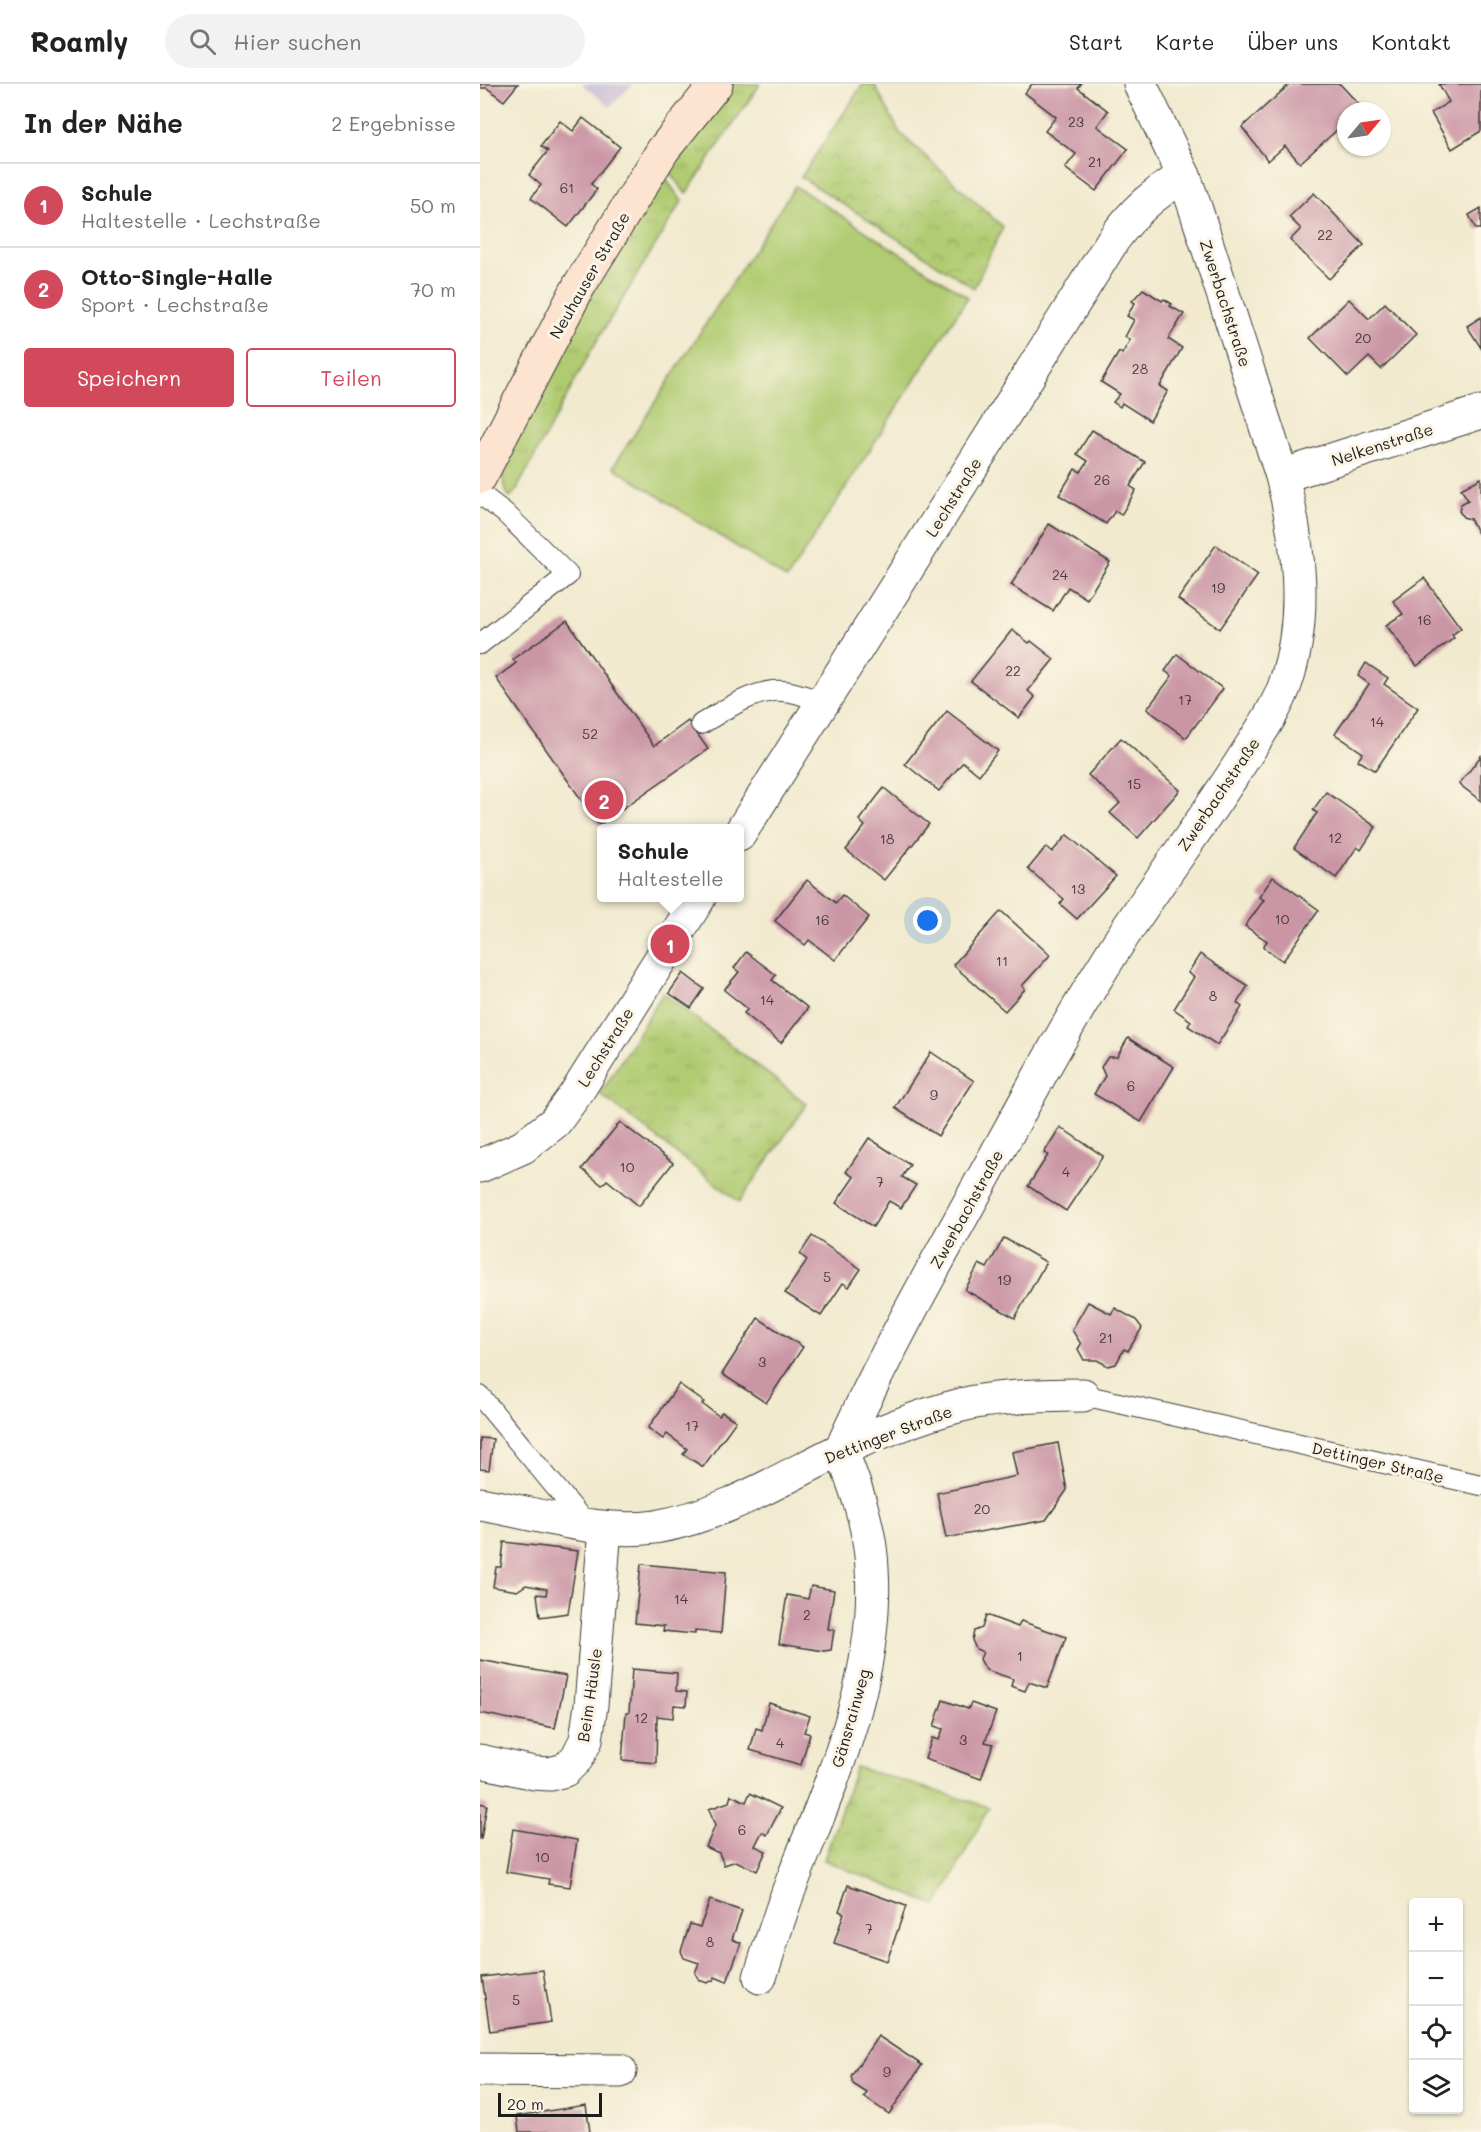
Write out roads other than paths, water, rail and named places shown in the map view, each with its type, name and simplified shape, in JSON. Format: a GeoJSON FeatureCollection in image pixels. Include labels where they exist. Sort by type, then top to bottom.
{"type":"FeatureCollection","features":[{"type":"Feature","properties":{"kind":"street","name":"Neuhauser Straße"},"geometry":{"type":"LineString","coordinates":[[480,477],[579,286],[663,150],[717,84]]}},
{"type":"Feature","properties":{"kind":"street","name":"Zwerbachstraße"},"geometry":{"type":"LineString","coordinates":[[841,1450],[887,1353],[1082,1001],[1150,894],[1230,780],[1264,725],[1285,684],[1297,636],[1299,591],[1291,513],[1282,476],[1184,176],[1140,84]]}},
{"type":"Feature","properties":{"kind":"street","name":"Lechstraße"},"geometry":{"type":"LineString","coordinates":[[744,827],[1113,240],[1132,214],[1156,193],[1184,176]]}},
{"type":"Feature","properties":{"kind":"street","name":"Nelkenstraße"},"geometry":{"type":"LineString","coordinates":[[1282,476],[1481,412]]}},
{"type":"Feature","properties":{"kind":"street","name":"Lechstraße"},"geometry":{"type":"LineString","coordinates":[[480,1166],[523,1147],[555,1122],[577,1092],[696,902]]}},
{"type":"Feature","properties":{"kind":"street","name":"Dettinger Straße"},"geometry":{"type":"LineString","coordinates":[[480,1504],[595,1526],[631,1529],[655,1526],[699,1516],[725,1507],[841,1450],[920,1418],[973,1403],[1016,1396],[1083,1395]]}},
{"type":"Feature","properties":{"kind":"street","name":"Gänsrainweg"},"geometry":{"type":"LineString","coordinates":[[760,1977],[790,1886],[845,1744],[869,1646],[873,1603],[870,1547],[858,1493],[841,1450]]}},
{"type":"Feature","properties":{"kind":"street","name":"Beim Häusle"},"geometry":{"type":"LineString","coordinates":[[480,1761],[534,1773],[550,1774],[564,1770],[577,1758],[586,1740],[591,1705],[595,1526]]}},
{"type":"Feature","properties":{"kind":"street"},"geometry":{"type":"LineString","coordinates":[[480,2070],[620,2071]]}},
{"type":"Feature","properties":{"kind":"lane"},"geometry":{"type":"LineString","coordinates":[[480,494],[505,513],[568,575],[480,644]]}},
{"type":"Feature","properties":{"kind":"lane"},"geometry":{"type":"LineString","coordinates":[[701,724],[748,698],[774,690],[802,695],[823,702]]}},
{"type":"Feature","properties":{"kind":"lane","name":"Dettinger Straße"},"geometry":{"type":"LineString","coordinates":[[1083,1395],[1481,1485]]}},
{"type":"Feature","properties":{"kind":"lane"},"geometry":{"type":"LineString","coordinates":[[480,1396],[595,1526]]}},
{"type":"Feature","properties":{"kind":"place","name":"Otto-Single-Halle"},"geometry":{"type":"Point","coordinates":[604,800]}},
{"type":"Feature","properties":{"kind":"place","name":"Schule"},"geometry":{"type":"Point","coordinates":[670,944]}}]}
